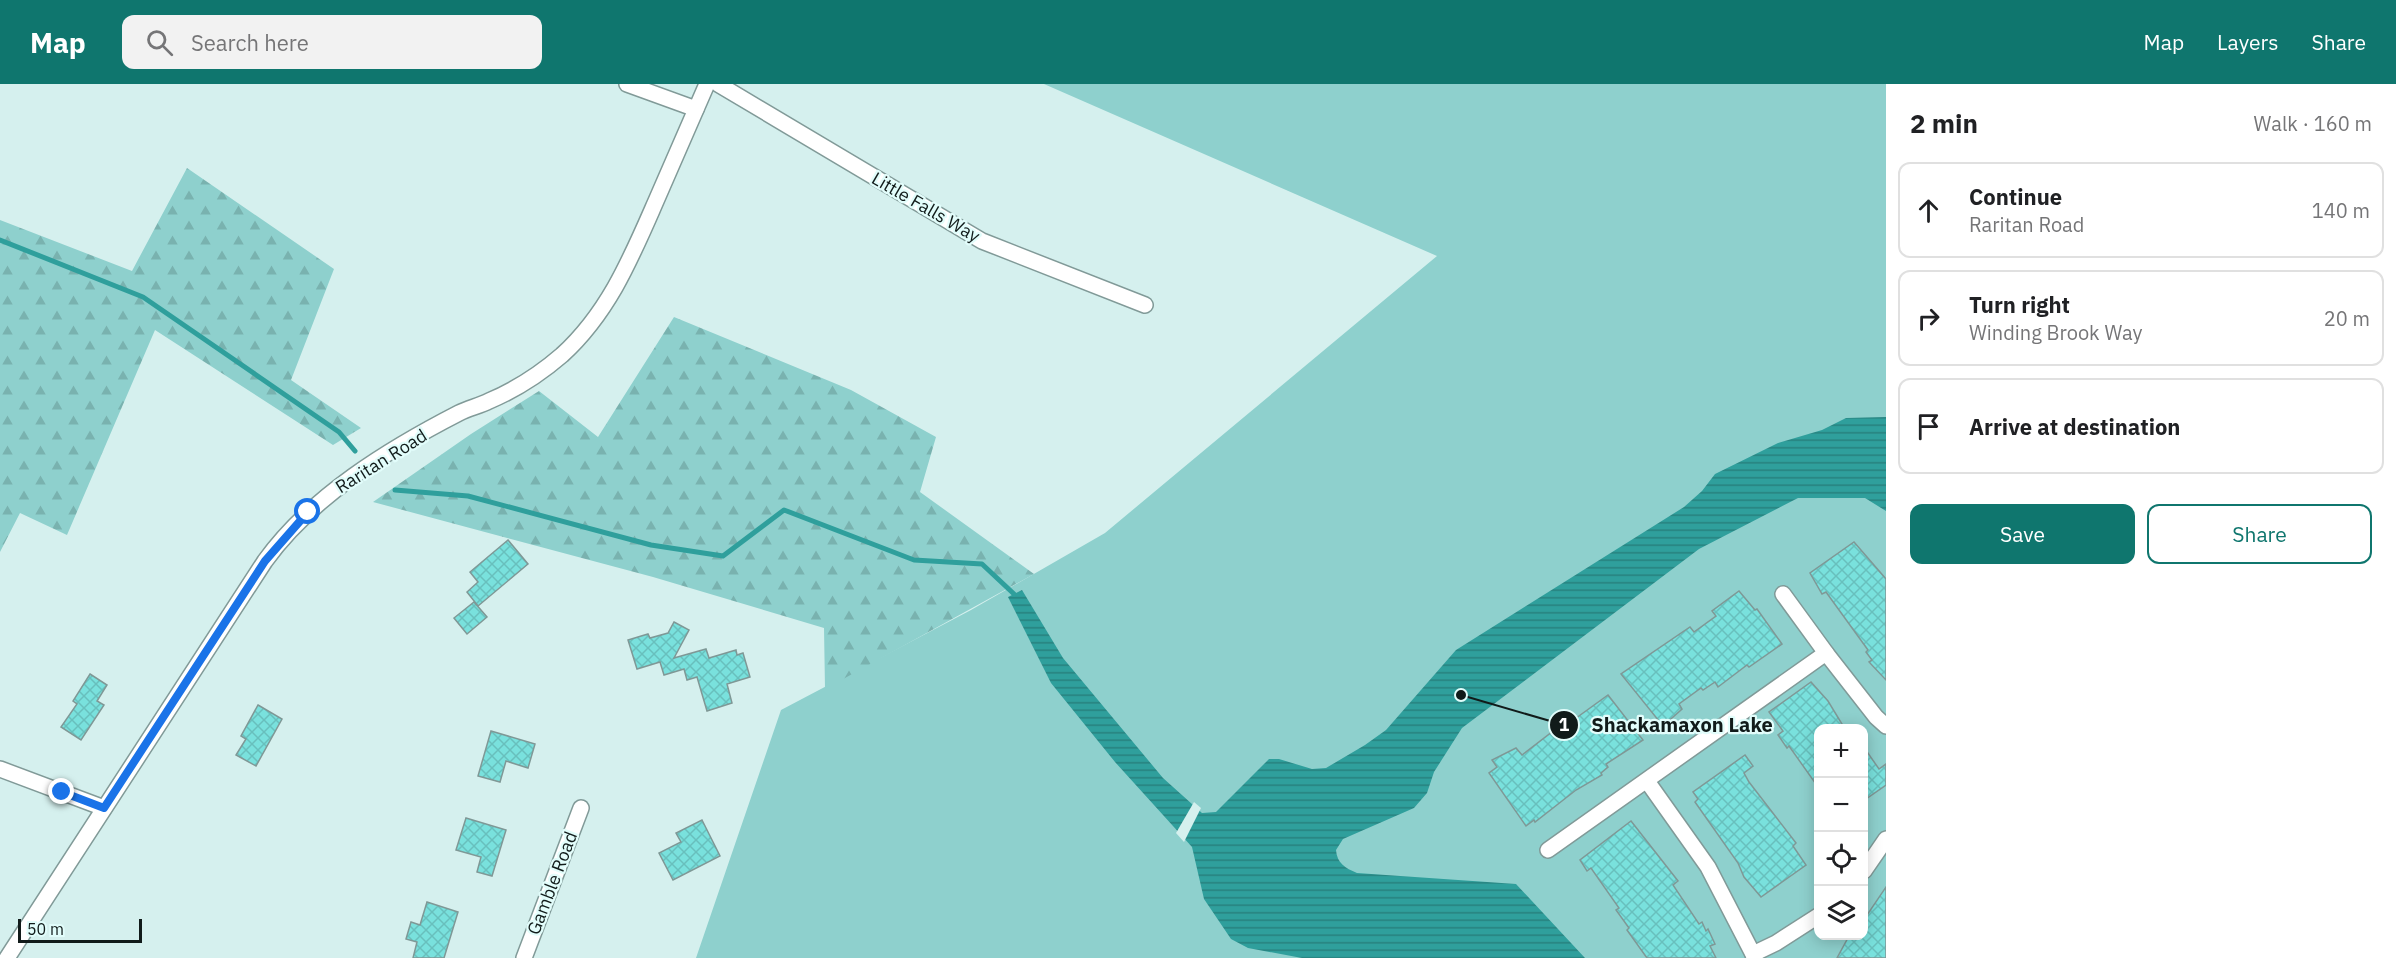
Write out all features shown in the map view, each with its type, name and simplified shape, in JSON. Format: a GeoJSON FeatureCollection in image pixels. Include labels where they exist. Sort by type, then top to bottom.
{"type":"FeatureCollection","features":[{"type":"Feature","properties":{"kind":"street"},"geometry":{"type":"LineString","coordinates":[[627,84],[696,109]]}},
{"type":"Feature","properties":{"kind":"street","name":"Raritan Road"},"geometry":{"type":"LineString","coordinates":[[7,958],[265,561],[308,512],[370,465],[460,412],[514,389],[561,356],[582,335],[626,272],[707,84]]}},
{"type":"Feature","properties":{"kind":"street","name":"Little Falls Way"},"geometry":{"type":"LineString","coordinates":[[718,84],[982,241],[1145,306]]}},
{"type":"Feature","properties":{"kind":"street"},"geometry":{"type":"LineString","coordinates":[[1783,594],[1826,653],[1876,717],[1886,726]]}},
{"type":"Feature","properties":{"kind":"street"},"geometry":{"type":"LineString","coordinates":[[1548,850],[1826,653]]}},
{"type":"Feature","properties":{"kind":"street"},"geometry":{"type":"LineString","coordinates":[[0,769],[104,808]]}},
{"type":"Feature","properties":{"kind":"street"},"geometry":{"type":"LineString","coordinates":[[1647,781],[1708,867],[1754,956],[1814,919]]}},
{"type":"Feature","properties":{"kind":"street","name":"Gamble Road"},"geometry":{"type":"LineString","coordinates":[[524,958],[580,808]]}},
{"type":"Feature","properties":{"kind":"street"},"geometry":{"type":"LineString","coordinates":[[1868,864],[1886,839]]}},
{"type":"Feature","properties":{"kind":"green space"},"geometry":{"type":"Polygon","coordinates":[[[1044,84],[1886,84],[1886,958],[696,958],[781,710],[971,610],[1105,533],[1437,256],[1044,84]]]}},
{"type":"Feature","properties":{"kind":"green space"},"geometry":{"type":"Polygon","coordinates":[[[187,168],[334,269],[291,380],[361,428],[333,445],[155,330],[67,535],[20,513],[0,552],[0,220],[132,271],[187,168]]]}},
{"type":"Feature","properties":{"kind":"green space"},"geometry":{"type":"Polygon","coordinates":[[[674,317],[851,390],[936,437],[920,492],[1034,574],[825,689],[824,628],[653,577],[373,502],[471,434],[539,391],[598,437],[674,317]]]}},
{"type":"Feature","properties":{"kind":"shaded area"},"geometry":{"type":"Polygon","coordinates":[[[1886,417],[1886,511],[1865,498],[1798,498],[1699,549],[1462,728],[1434,772],[1427,793],[1414,808],[1343,839],[1336,850],[1342,864],[1357,873],[1516,884],[1585,958],[1302,958],[1248,948],[1231,939],[1204,899],[1192,847],[1115,762],[1051,683],[1008,597],[1022,590],[1063,658],[1163,778],[1202,813],[1216,812],[1269,759],[1279,759],[1312,769],[1326,768],[1365,745],[1386,730],[1456,650],[1684,507],[1702,491],[1715,474],[1778,443],[1822,430],[1846,418],[1886,417]]]}},
{"type":"Feature","properties":{"kind":"pier"},"geometry":{"type":"Polygon","coordinates":[[[1194,802],[1201,808],[1184,842],[1176,833],[1194,802]]]}},
{"type":"Feature","properties":{"kind":"building"},"geometry":{"type":"Polygon","coordinates":[[[508,540],[528,564],[478,606],[467,592],[478,582],[470,572],[508,540]]]}},
{"type":"Feature","properties":{"kind":"building"},"geometry":{"type":"Polygon","coordinates":[[[1854,542],[1886,579],[1886,680],[1869,662],[1872,660],[1866,652],[1868,650],[1826,592],[1822,594],[1810,573],[1854,542]]]}},
{"type":"Feature","properties":{"kind":"building"},"geometry":{"type":"Polygon","coordinates":[[[1739,591],[1755,610],[1757,609],[1782,644],[1749,667],[1747,665],[1718,687],[1715,682],[1703,690],[1701,688],[1679,704],[1682,709],[1663,726],[1621,674],[1690,627],[1694,632],[1716,616],[1712,611],[1739,591]]]}},
{"type":"Feature","properties":{"kind":"building"},"geometry":{"type":"Polygon","coordinates":[[[474,602],[487,617],[467,634],[454,618],[474,602]]]}},
{"type":"Feature","properties":{"kind":"building"},"geometry":{"type":"Polygon","coordinates":[[[674,622],[689,630],[674,658],[706,649],[709,658],[736,650],[737,655],[743,653],[750,677],[727,684],[732,703],[707,711],[697,677],[687,680],[684,669],[664,675],[660,662],[637,669],[628,640],[648,634],[650,638],[668,633],[674,622]]]}},
{"type":"Feature","properties":{"kind":"building"},"geometry":{"type":"Polygon","coordinates":[[[90,674],[107,685],[97,701],[104,705],[81,740],[61,727],[77,704],[73,701],[90,674]]]}},
{"type":"Feature","properties":{"kind":"building"},"geometry":{"type":"Polygon","coordinates":[[[1811,682],[1828,701],[1842,724],[1814,724],[1814,781],[1789,746],[1787,748],[1778,735],[1783,731],[1769,712],[1811,682]]]}},
{"type":"Feature","properties":{"kind":"building"},"geometry":{"type":"Polygon","coordinates":[[[1608,695],[1643,740],[1606,764],[1608,767],[1601,773],[1602,775],[1576,790],[1535,822],[1534,820],[1526,826],[1489,773],[1497,767],[1492,760],[1516,748],[1522,755],[1570,718],[1572,721],[1608,695]]]}},
{"type":"Feature","properties":{"kind":"building"},"geometry":{"type":"Polygon","coordinates":[[[258,705],[282,719],[256,766],[236,755],[246,739],[241,736],[258,705]]]}},
{"type":"Feature","properties":{"kind":"building"},"geometry":{"type":"Polygon","coordinates":[[[491,731],[535,744],[528,768],[506,761],[500,782],[478,776],[491,731]]]}},
{"type":"Feature","properties":{"kind":"building"},"geometry":{"type":"Polygon","coordinates":[[[1868,753],[1879,769],[1886,764],[1886,785],[1868,798],[1868,753]]]}},
{"type":"Feature","properties":{"kind":"building"},"geometry":{"type":"Polygon","coordinates":[[[1745,755],[1753,766],[1744,773],[1796,843],[1793,846],[1806,865],[1761,897],[1744,877],[1738,863],[1695,802],[1698,799],[1693,792],[1745,755]]]}},
{"type":"Feature","properties":{"kind":"building"},"geometry":{"type":"Polygon","coordinates":[[[466,818],[506,830],[492,876],[477,872],[481,857],[456,850],[466,818]]]}},
{"type":"Feature","properties":{"kind":"building"},"geometry":{"type":"Polygon","coordinates":[[[702,820],[720,856],[673,880],[659,853],[681,842],[676,833],[702,820]]]}},
{"type":"Feature","properties":{"kind":"building"},"geometry":{"type":"Polygon","coordinates":[[[1631,821],[1678,881],[1673,885],[1699,924],[1702,922],[1706,931],[1708,929],[1715,944],[1710,946],[1716,958],[1647,958],[1627,930],[1629,928],[1616,910],[1619,908],[1591,868],[1587,871],[1580,860],[1631,821]]]}},
{"type":"Feature","properties":{"kind":"building"},"geometry":{"type":"Polygon","coordinates":[[[1886,887],[1886,958],[1837,958],[1847,940],[1868,940],[1868,914],[1886,887]]]}},
{"type":"Feature","properties":{"kind":"building"},"geometry":{"type":"Polygon","coordinates":[[[427,902],[458,912],[444,958],[413,958],[417,942],[406,939],[411,922],[420,925],[427,902]]]}},
{"type":"Feature","properties":{"kind":"waterway"},"geometry":{"type":"LineString","coordinates":[[0,240],[143,297],[339,432],[355,451]]}},
{"type":"Feature","properties":{"kind":"waterway"},"geometry":{"type":"LineString","coordinates":[[395,490],[468,496],[651,545],[723,556],[784,510],[914,560],[982,564],[1014,594]]}},
{"type":"Feature","properties":{"kind":"place","name":"Shackamaxon Lake"},"geometry":{"type":"Point","coordinates":[1461,695]}},
{"type":"Feature","properties":{"kind":"route"},"geometry":{"type":"LineString","coordinates":[[62,792],[104,808],[265,561],[308,512]]}}]}
